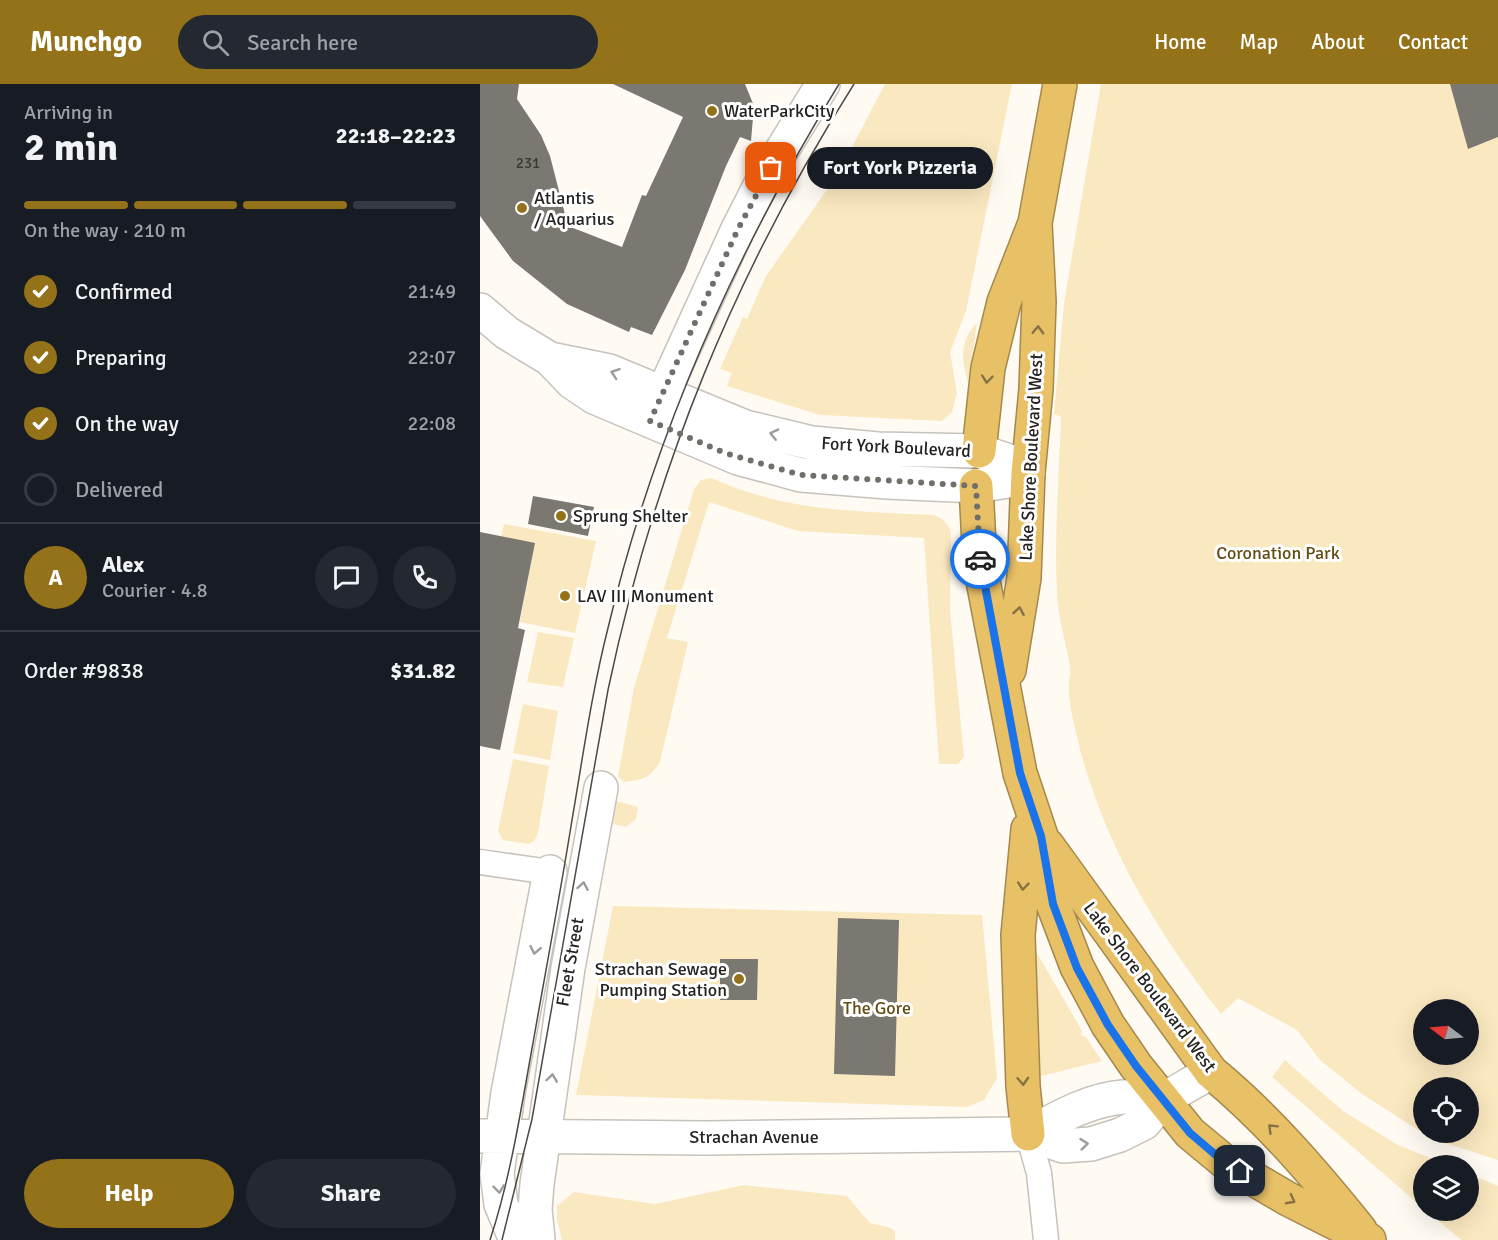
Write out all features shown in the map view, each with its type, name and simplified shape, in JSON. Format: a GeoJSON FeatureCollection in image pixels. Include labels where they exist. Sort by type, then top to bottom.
{"type":"FeatureCollection","features":[{"type":"Feature","properties":{"kind":"highway","name":"Lake Shore Boulevard West"},"geometry":{"type":"LineString","coordinates":[[979,451],[988,368],[1004,302],[1035,223],[1060,84]]}},
{"type":"Feature","properties":{"kind":"highway","name":"Lake Shore Boulevard West"},"geometry":{"type":"LineString","coordinates":[[1005,689],[1024,578],[1028,472],[1036,389],[1040,302],[1035,223]]}},
{"type":"Feature","properties":{"kind":"highway","name":"Lake Shore Boulevard West"},"geometry":{"type":"LineString","coordinates":[[976,486],[980,565],[1020,773],[1036,822],[1053,904],[1077,968],[1108,1025],[1136,1066],[1190,1133],[1224,1162],[1288,1199],[1367,1238]]}},
{"type":"Feature","properties":{"kind":"highway","name":"Lake Shore Boulevard West"},"geometry":{"type":"LineString","coordinates":[[1036,822],[1211,1072],[1236,1092],[1314,1173],[1367,1238]]}},
{"type":"Feature","properties":{"kind":"highway"},"geometry":{"type":"LineString","coordinates":[[1028,1134],[1023,1086],[1018,935],[1036,822]]}},
{"type":"Feature","properties":{"kind":"street"},"geometry":{"type":"LineString","coordinates":[[650,421],[761,184],[823,84]]}},
{"type":"Feature","properties":{"kind":"street","name":"Fort York Boulevard"},"geometry":{"type":"LineString","coordinates":[[480,309],[507,333],[550,359],[572,382],[594,397],[725,453],[801,475],[976,486],[1015,480],[1028,472],[1018,464],[979,451],[878,449],[812,443],[745,427],[609,371],[550,359]]}},
{"type":"Feature","properties":{"kind":"street","name":"Fleet Street"},"geometry":{"type":"LineString","coordinates":[[538,1240],[535,1209],[568,968],[601,788]]}},
{"type":"Feature","properties":{"kind":"street"},"geometry":{"type":"LineString","coordinates":[[480,862],[550,872]]}},
{"type":"Feature","properties":{"kind":"street","name":"Fleet Street"},"geometry":{"type":"LineString","coordinates":[[516,1240],[498,1191],[491,1136],[550,872]]}},
{"type":"Feature","properties":{"kind":"street"},"geometry":{"type":"LineString","coordinates":[[1164,1099],[1211,1072]]}},
{"type":"Feature","properties":{"kind":"street","name":"Strachan Avenue"},"geometry":{"type":"LineString","coordinates":[[491,1136],[706,1138],[1028,1134],[1077,1109],[1102,1101],[1123,1097],[1164,1099]]}},
{"type":"Feature","properties":{"kind":"street"},"geometry":{"type":"LineString","coordinates":[[1028,1134],[1039,1173],[1046,1240]]}},
{"type":"Feature","properties":{"kind":"green space"},"geometry":{"type":"Polygon","coordinates":[[[885,84],[1012,84],[966,311],[950,352],[957,393],[952,412],[942,421],[820,415],[727,386],[732,373],[720,369],[743,317],[747,319],[766,276],[838,174],[885,84]]]}},
{"type":"Feature","properties":{"kind":"green space","name":"Coronation Park"},"geometry":{"type":"Polygon","coordinates":[[[1101,84],[1498,84],[1498,1160],[1445,1143],[1479,1143],[1479,1077],[1413,1077],[1413,1127],[1362,1094],[1320,1060],[1297,1030],[1238,998],[1221,1014],[1150,911],[1130,876],[1096,801],[1073,720],[1069,688],[1070,666],[1060,621],[1056,572],[1061,417],[1054,414],[1064,303],[1101,84]]]}},
{"type":"Feature","properties":{"kind":"green space"},"geometry":{"type":"Polygon","coordinates":[[[977,323],[968,383],[963,359],[964,344],[977,323]]]}},
{"type":"Feature","properties":{"kind":"green space"},"geometry":{"type":"Polygon","coordinates":[[[711,478],[767,498],[794,504],[820,508],[933,515],[945,521],[951,532],[950,610],[964,757],[958,764],[939,764],[924,538],[798,531],[709,502],[667,638],[688,642],[660,762],[653,772],[641,779],[624,782],[618,776],[634,688],[694,489],[701,480],[711,478]]]}},
{"type":"Feature","properties":{"kind":"green space"},"geometry":{"type":"Polygon","coordinates":[[[504,524],[596,541],[575,633],[520,622],[532,557],[505,552],[501,536],[504,524]]]}},
{"type":"Feature","properties":{"kind":"green space"},"geometry":{"type":"Polygon","coordinates":[[[538,632],[574,638],[563,687],[527,682],[538,632]]]}},
{"type":"Feature","properties":{"kind":"green space"},"geometry":{"type":"Polygon","coordinates":[[[523,704],[558,711],[550,760],[513,753],[523,704]]]}},
{"type":"Feature","properties":{"kind":"green space"},"geometry":{"type":"Polygon","coordinates":[[[513,759],[549,766],[538,833],[534,841],[528,844],[503,840],[498,831],[513,759]]]}},
{"type":"Feature","properties":{"kind":"green space"},"geometry":{"type":"Polygon","coordinates":[[[612,800],[638,807],[636,819],[626,827],[609,823],[612,800]]]}},
{"type":"Feature","properties":{"kind":"green space","name":"The Gore"},"geometry":{"type":"Polygon","coordinates":[[[613,906],[982,915],[997,1078],[984,1100],[967,1107],[576,1095],[613,906]]]}},
{"type":"Feature","properties":{"kind":"green space"},"geometry":{"type":"Polygon","coordinates":[[[1037,953],[1082,1031],[1081,1035],[1086,1037],[1102,1061],[1038,1077],[1035,955],[1037,953]]]}},
{"type":"Feature","properties":{"kind":"green space"},"geometry":{"type":"Polygon","coordinates":[[[1285,1060],[1343,1111],[1398,1145],[1423,1155],[1413,1155],[1413,1199],[1272,1077],[1285,1060]]]}},
{"type":"Feature","properties":{"kind":"green space"},"geometry":{"type":"Polygon","coordinates":[[[1479,1178],[1498,1186],[1498,1240],[1461,1240],[1439,1221],[1479,1221],[1479,1178]]]}},
{"type":"Feature","properties":{"kind":"green space"},"geometry":{"type":"Polygon","coordinates":[[[744,1185],[847,1196],[870,1223],[891,1228],[895,1232],[895,1240],[562,1240],[557,1220],[557,1206],[574,1192],[655,1204],[744,1185]]]}},
{"type":"Feature","properties":{"kind":"building","name":"Atlantis / Aquarius"},"geometry":{"type":"Polygon","coordinates":[[[480,84],[519,84],[517,99],[541,135],[550,156],[568,226],[622,247],[642,195],[646,196],[683,117],[613,84],[745,84],[754,106],[751,141],[740,137],[726,166],[685,270],[652,335],[631,327],[629,332],[567,304],[513,261],[480,216],[480,84]]]}},
{"type":"Feature","properties":{"kind":"building"},"geometry":{"type":"Polygon","coordinates":[[[1450,84],[1498,84],[1498,137],[1468,149],[1450,84]]]}},
{"type":"Feature","properties":{"kind":"building","name":"Sprung Shelter"},"geometry":{"type":"Polygon","coordinates":[[[533,496],[594,507],[588,536],[528,524],[533,496]]]}},
{"type":"Feature","properties":{"kind":"building"},"geometry":{"type":"Polygon","coordinates":[[[480,532],[535,543],[518,628],[525,630],[500,750],[480,746],[480,532]]]}},
{"type":"Feature","properties":{"kind":"building"},"geometry":{"type":"Polygon","coordinates":[[[838,918],[899,920],[895,1076],[834,1074],[838,918]]]}},
{"type":"Feature","properties":{"kind":"building","name":"Strachan Sewage Pumping Station"},"geometry":{"type":"Polygon","coordinates":[[[720,959],[758,959],[757,1000],[720,1000],[720,959]]]}},
{"type":"Feature","properties":{"kind":"tram line"},"geometry":{"type":"LineString","coordinates":[[490,1240],[504,1192],[520,1117],[597,676],[627,556],[674,415],[702,347],[766,213],[839,84]]}},
{"type":"Feature","properties":{"kind":"tram line"},"geometry":{"type":"LineString","coordinates":[[502,1240],[532,1119],[608,690],[649,530],[674,452],[703,376],[736,301],[771,228],[854,84]]}},
{"type":"Feature","properties":{"kind":"way so far"},"geometry":{"type":"LineString","coordinates":[[771,168],[738,229],[650,421],[738,458],[801,475],[865,481],[976,486],[980,559]]}},
{"type":"Feature","properties":{"kind":"place","name":"WaterParkCity"},"geometry":{"type":"Point","coordinates":[712,111]}},
{"type":"Feature","properties":{"kind":"place","name":"Fort York Pizzeria"},"geometry":{"type":"Point","coordinates":[771,168]}},
{"type":"Feature","properties":{"kind":"place","name":"Atlantis / Aquarius"},"geometry":{"type":"Point","coordinates":[522,208]}},
{"type":"Feature","properties":{"kind":"place","name":"Sprung Shelter"},"geometry":{"type":"Point","coordinates":[561,516]}},
{"type":"Feature","properties":{"kind":"place","name":"LAV III Monument"},"geometry":{"type":"Point","coordinates":[565,596]}},
{"type":"Feature","properties":{"kind":"place","name":"Strachan Sewage Pumping Station"},"geometry":{"type":"Point","coordinates":[739,979]}},
{"type":"Feature","properties":{"kind":"route"},"geometry":{"type":"LineString","coordinates":[[980,559],[1020,773],[1041,836],[1053,904],[1077,968],[1108,1025],[1136,1066],[1190,1133],[1224,1162],[1240,1171]]}}]}
